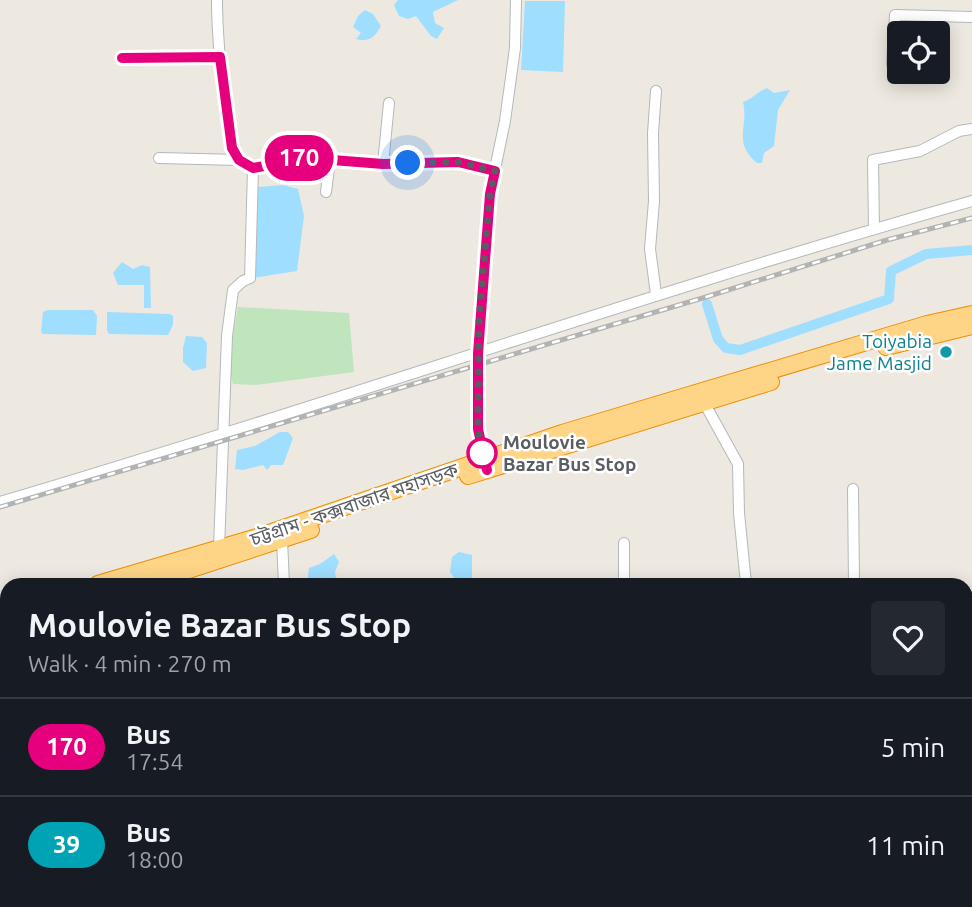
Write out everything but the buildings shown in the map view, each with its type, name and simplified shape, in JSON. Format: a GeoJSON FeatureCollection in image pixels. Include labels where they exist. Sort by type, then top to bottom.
{"type":"FeatureCollection","features":[{"type":"Feature","properties":{"kind":"highway","name":"চট্টগ্রাম - কক্সবাজার মহাসড়ক"},"geometry":{"type":"LineString","coordinates":[[153,578],[219,548],[927,324],[972,314]]}},
{"type":"Feature","properties":{"kind":"highway","name":"চট্টগ্রাম - কক্সবাজার মহাসড়ক"},"geometry":{"type":"LineString","coordinates":[[701,397],[972,326]]}},
{"type":"Feature","properties":{"kind":"highway","name":"চট্টগ্রাম - কক্সবাজার মহাসড়ক"},"geometry":{"type":"LineString","coordinates":[[156,578],[282,540],[485,465]]}},
{"type":"Feature","properties":{"kind":"street"},"geometry":{"type":"LineString","coordinates":[[217,0],[220,57],[232,148],[239,160]]}},
{"type":"Feature","properties":{"kind":"street"},"geometry":{"type":"LineString","coordinates":[[485,465],[478,429],[478,354],[490,194],[505,121],[515,48],[516,0]]}},
{"type":"Feature","properties":{"kind":"street"},"geometry":{"type":"LineString","coordinates":[[895,21],[895,15],[972,17]]}},
{"type":"Feature","properties":{"kind":"street"},"geometry":{"type":"LineString","coordinates":[[122,58],[220,57]]}},
{"type":"Feature","properties":{"kind":"street"},"geometry":{"type":"LineString","coordinates":[[656,91],[653,133],[654,201],[650,249],[656,294]]}},
{"type":"Feature","properties":{"kind":"street"},"geometry":{"type":"LineString","coordinates":[[383,164],[389,103]]}},
{"type":"Feature","properties":{"kind":"street"},"geometry":{"type":"LineString","coordinates":[[874,229],[873,160],[920,151],[959,131],[972,129]]}},
{"type":"Feature","properties":{"kind":"street"},"geometry":{"type":"LineString","coordinates":[[159,158],[239,160],[253,168],[298,158],[383,164],[458,162],[495,171]]}},
{"type":"Feature","properties":{"kind":"street"},"geometry":{"type":"LineString","coordinates":[[326,192],[330,160]]}},
{"type":"Feature","properties":{"kind":"street"},"geometry":{"type":"LineString","coordinates":[[219,548],[227,336],[233,290],[250,278],[253,168]]}},
{"type":"Feature","properties":{"kind":"street"},"geometry":{"type":"LineString","coordinates":[[0,502],[478,354],[656,294],[972,201]]}},
{"type":"Feature","properties":{"kind":"street"},"geometry":{"type":"LineString","coordinates":[[701,397],[738,464],[739,513],[745,578]]}},
{"type":"Feature","properties":{"kind":"street"},"geometry":{"type":"LineString","coordinates":[[853,489],[854,578]]}},
{"type":"Feature","properties":{"kind":"street"},"geometry":{"type":"LineString","coordinates":[[282,540],[284,578]]}},
{"type":"Feature","properties":{"kind":"street"},"geometry":{"type":"LineString","coordinates":[[624,543],[624,578]]}},
{"type":"Feature","properties":{"kind":"green space"},"geometry":{"type":"Polygon","coordinates":[[[238,307],[349,313],[354,372],[256,385],[233,384],[230,356],[238,307]]]}},
{"type":"Feature","properties":{"kind":"water"},"geometry":{"type":"Polygon","coordinates":[[[398,0],[458,0],[433,12],[435,23],[444,28],[437,39],[431,36],[416,16],[408,19],[399,16],[394,5],[398,0]]]}},
{"type":"Feature","properties":{"kind":"water"},"geometry":{"type":"Polygon","coordinates":[[[525,1],[565,1],[563,72],[521,70],[525,1]]]}},
{"type":"Feature","properties":{"kind":"water"},"geometry":{"type":"Polygon","coordinates":[[[365,10],[373,14],[381,26],[371,38],[356,39],[361,33],[353,27],[358,16],[365,10]]]}},
{"type":"Feature","properties":{"kind":"water"},"geometry":{"type":"Polygon","coordinates":[[[767,88],[774,93],[790,90],[778,110],[774,146],[764,153],[762,163],[757,163],[749,155],[743,141],[743,102],[767,88]]]}},
{"type":"Feature","properties":{"kind":"water"},"geometry":{"type":"Polygon","coordinates":[[[283,185],[298,189],[304,216],[297,271],[253,278],[258,187],[283,185]]]}},
{"type":"Feature","properties":{"kind":"water"},"geometry":{"type":"Polygon","coordinates":[[[122,262],[133,269],[142,265],[150,267],[151,308],[144,308],[144,285],[118,285],[113,273],[122,262]]]}},
{"type":"Feature","properties":{"kind":"water"},"geometry":{"type":"Polygon","coordinates":[[[93,310],[97,316],[96,335],[43,334],[43,312],[93,310]]]}},
{"type":"Feature","properties":{"kind":"water"},"geometry":{"type":"Polygon","coordinates":[[[107,312],[170,314],[173,316],[173,325],[168,335],[109,334],[107,312]]]}},
{"type":"Feature","properties":{"kind":"water"},"geometry":{"type":"Polygon","coordinates":[[[186,336],[202,337],[207,343],[206,368],[193,371],[183,362],[186,336]]]}},
{"type":"Feature","properties":{"kind":"water"},"geometry":{"type":"Polygon","coordinates":[[[280,432],[288,432],[293,438],[283,465],[271,465],[267,470],[263,465],[243,470],[235,469],[237,450],[255,446],[280,432]]]}},
{"type":"Feature","properties":{"kind":"water"},"geometry":{"type":"Polygon","coordinates":[[[459,552],[472,555],[471,578],[454,578],[450,572],[452,557],[459,552]]]}},
{"type":"Feature","properties":{"kind":"water"},"geometry":{"type":"Polygon","coordinates":[[[334,554],[339,562],[335,572],[336,578],[308,578],[309,568],[334,554]]]}},
{"type":"Feature","properties":{"kind":"waterway"},"geometry":{"type":"LineString","coordinates":[[707,304],[718,339],[726,348],[740,350],[889,299],[891,271],[926,254],[972,250]]}},
{"type":"Feature","properties":{"kind":"railway"},"geometry":{"type":"LineString","coordinates":[[0,507],[706,297],[887,240],[972,218]]}},
{"type":"Feature","properties":{"kind":"bus line","name":"170"},"geometry":{"type":"LineString","coordinates":[[122,58],[220,57],[232,148],[239,160],[253,168],[307,158],[383,164],[458,162],[495,171],[490,194],[478,354],[478,429],[487,470]]}},
{"type":"Feature","properties":{"kind":"place","name":"Toiyabia Jame Masjid"},"geometry":{"type":"Point","coordinates":[946,352]}},
{"type":"Feature","properties":{"kind":"place","name":"Moulovie Bazar Bus Stop"},"geometry":{"type":"Point","coordinates":[482,453]}},
{"type":"Feature","properties":{"kind":"route"},"geometry":{"type":"LineString","coordinates":[[408,163],[458,162],[495,171],[490,194],[479,320],[478,429],[482,453]]}}]}
